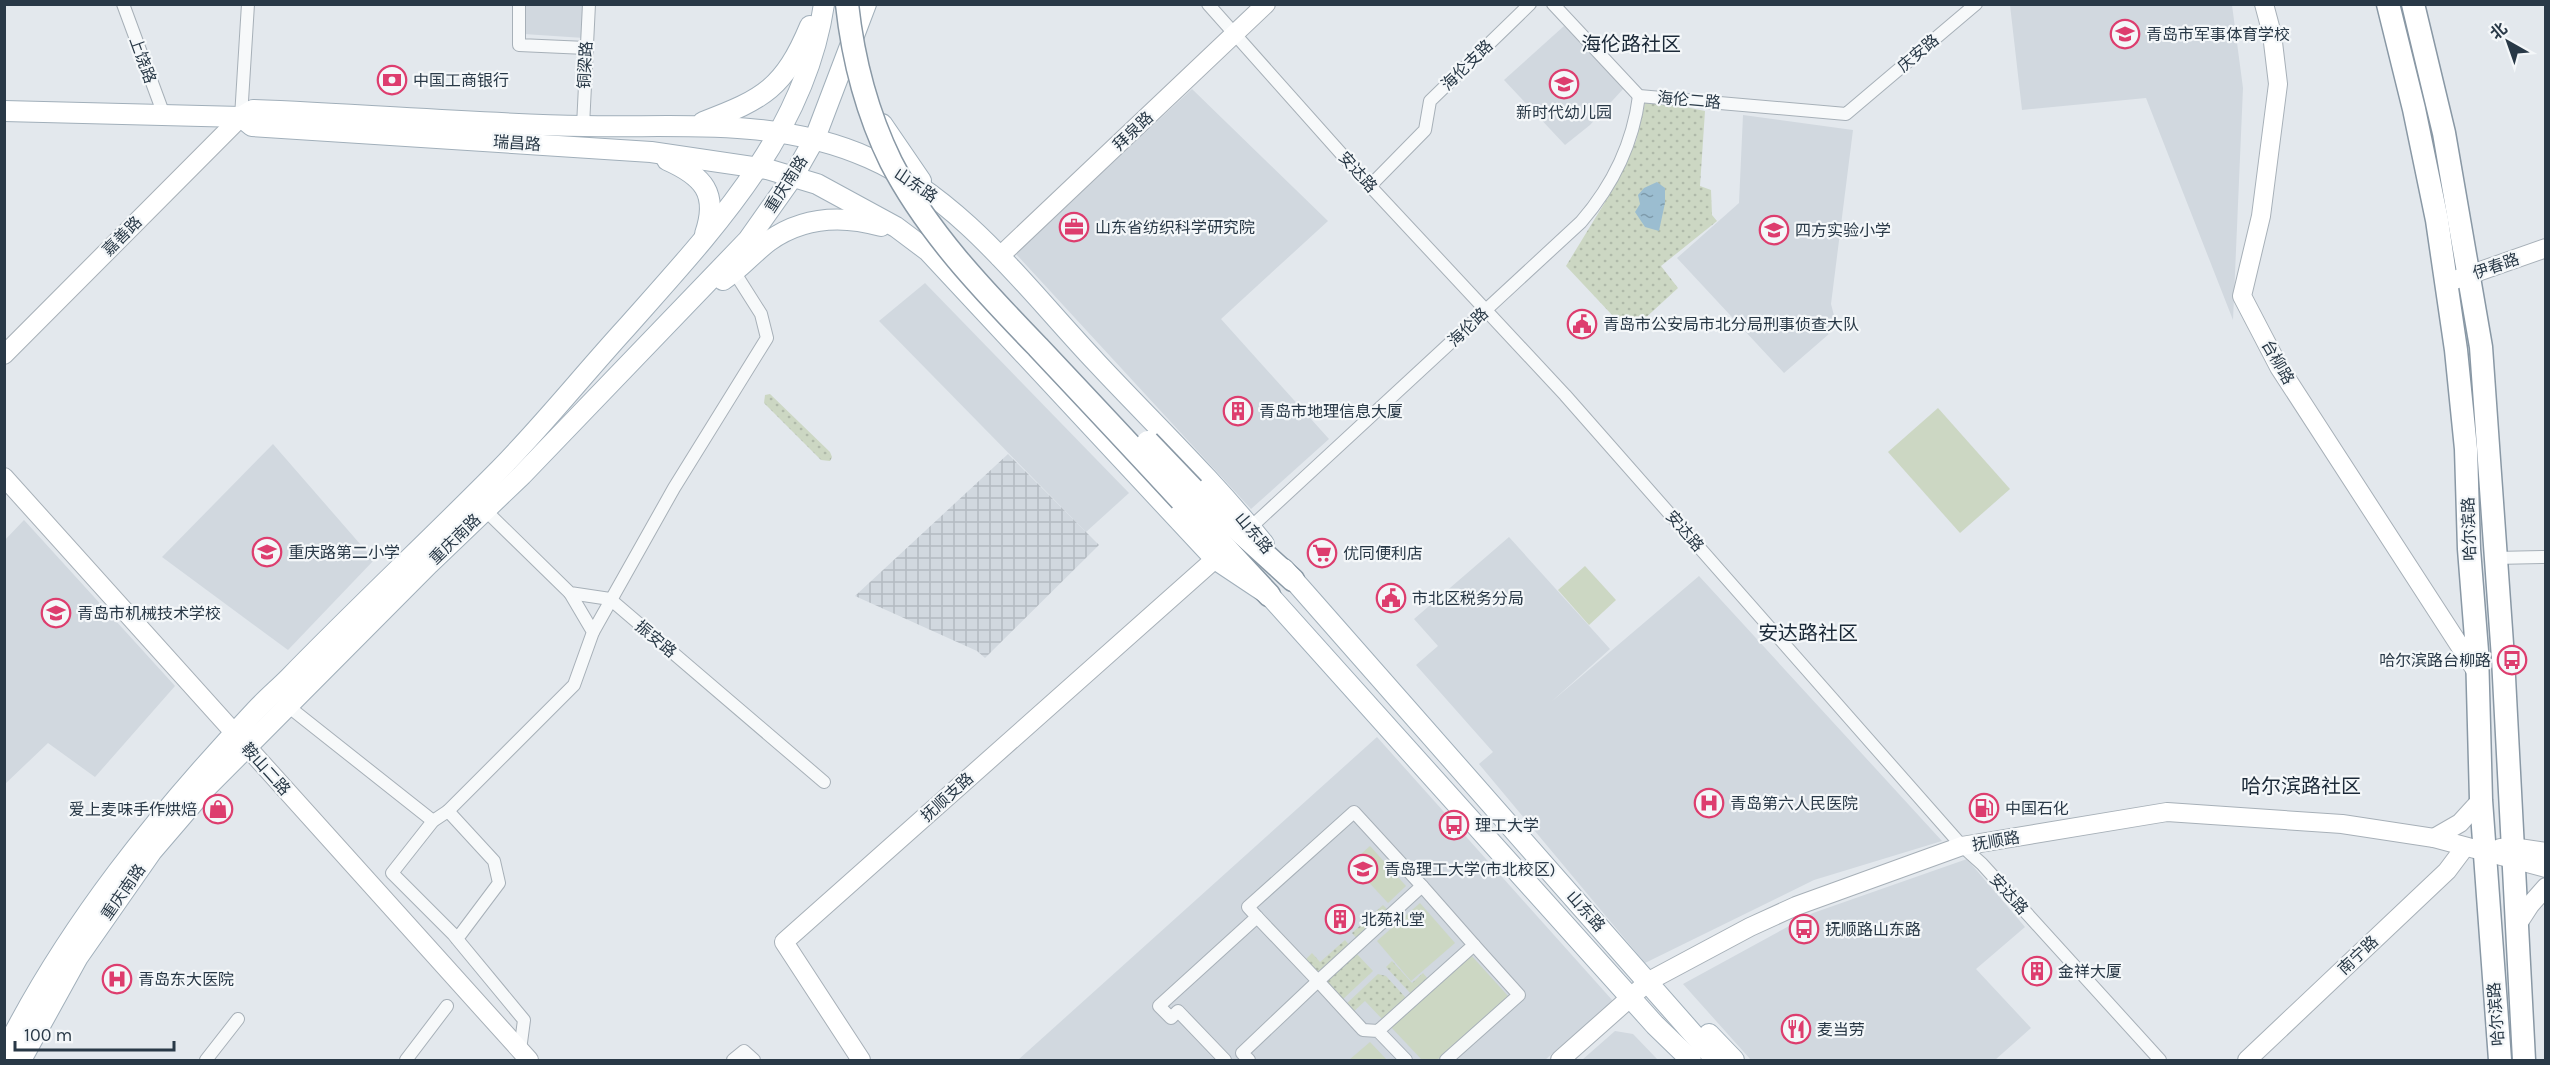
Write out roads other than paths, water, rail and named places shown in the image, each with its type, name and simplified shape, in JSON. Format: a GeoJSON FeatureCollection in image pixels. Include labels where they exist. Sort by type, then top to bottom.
{"type":"FeatureCollection","features":[{"type":"Feature","properties":{"kind":"highway"},"geometry":{"type":"LineString","coordinates":[[847,4],[855,58],[872,118],[892,163],[923,213],[961,264],[998,305],[1187,494],[1293,580]]}},
{"type":"Feature","properties":{"kind":"highway"},"geometry":{"type":"LineString","coordinates":[[865,4],[868,51],[885,113],[905,157],[936,207],[973,255],[1187,494],[1269,595]]}},
{"type":"Feature","properties":{"kind":"highway","name":"哈尔滨路"},"geometry":{"type":"LineString","coordinates":[[2388,4],[2437,220],[2466,449],[2469,549],[2478,674],[2481,800],[2476,848],[2500,1060]]}},
{"type":"Feature","properties":{"kind":"highway","name":"哈尔滨路"},"geometry":{"type":"LineString","coordinates":[[2413,4],[2444,134],[2481,347],[2503,658],[2524,1060]]}},
{"type":"Feature","properties":{"kind":"main road"},"geometry":{"type":"LineString","coordinates":[[692,126],[750,103],[780,81],[798,56],[822,4]]}},
{"type":"Feature","properties":{"kind":"main road","name":"重庆南路"},"geometry":{"type":"LineString","coordinates":[[4,1053],[53,966],[101,892],[396,570],[502,467],[703,241],[759,167],[779,132],[809,69],[822,4]]}},
{"type":"Feature","properties":{"kind":"main road"},"geometry":{"type":"LineString","coordinates":[[865,4],[864,67],[875,108],[915,175],[945,204]]}},
{"type":"Feature","properties":{"kind":"main road","name":"重庆南路"},"geometry":{"type":"LineString","coordinates":[[21,1060],[78,957],[152,851],[206,788],[241,741],[290,707],[748,240],[794,175],[815,138],[865,4]]}},
{"type":"Feature","properties":{"kind":"main road","name":"瑞昌路"},"geometry":{"type":"LineString","coordinates":[[4,111],[240,117],[253,110],[583,126],[753,127],[779,132]]}},
{"type":"Feature","properties":{"kind":"main road","name":"瑞昌路"},"geometry":{"type":"LineString","coordinates":[[240,117],[252,126],[651,152],[759,167],[794,175]]}},
{"type":"Feature","properties":{"kind":"main road","name":"山东路"},"geometry":{"type":"LineString","coordinates":[[779,132],[815,138],[892,168],[945,204],[999,257],[1251,527],[1293,580],[1673,1008],[1716,1060]]}},
{"type":"Feature","properties":{"kind":"main road"},"geometry":{"type":"LineString","coordinates":[[651,152],[689,169],[702,182],[710,205],[710,219],[703,241]]}},
{"type":"Feature","properties":{"kind":"main road","name":"山东路"},"geometry":{"type":"LineString","coordinates":[[794,175],[855,204],[905,233],[956,278],[1215,559],[1269,595],[1631,999],[1691,1060]]}},
{"type":"Feature","properties":{"kind":"main road"},"geometry":{"type":"LineString","coordinates":[[684,307],[735,273],[768,242],[805,223],[821,220],[859,220],[905,233]]}},
{"type":"Feature","properties":{"kind":"main road","name":"山东路"},"geometry":{"type":"LineString","coordinates":[[1673,1008],[1712,1036],[1734,1060]]}},
{"type":"Feature","properties":{"kind":"main road","name":"山东路"},"geometry":{"type":"LineString","coordinates":[[1655,1025],[1674,1060]]}},
{"type":"Feature","properties":{"kind":"street","name":"上饶路"},"geometry":{"type":"LineString","coordinates":[[123,4],[164,115]]}},
{"type":"Feature","properties":{"kind":"street"},"geometry":{"type":"LineString","coordinates":[[240,117],[248,4]]}},
{"type":"Feature","properties":{"kind":"street"},"geometry":{"type":"LineString","coordinates":[[519,4],[519,45],[586,48]]}},
{"type":"Feature","properties":{"kind":"street","name":"铜梁路"},"geometry":{"type":"LineString","coordinates":[[583,126],[590,4]]}},
{"type":"Feature","properties":{"kind":"street","name":"安达路"},"geometry":{"type":"LineString","coordinates":[[1208,4],[1370,186],[1487,310],[1962,846],[1982,864],[2160,1060]]}},
{"type":"Feature","properties":{"kind":"street","name":"拜泉路"},"geometry":{"type":"LineString","coordinates":[[999,257],[1266,4]]}},
{"type":"Feature","properties":{"kind":"street","name":"海伦支路"},"geometry":{"type":"LineString","coordinates":[[1370,186],[1425,130],[1430,101],[1530,4]]}},
{"type":"Feature","properties":{"kind":"street","name":"海伦二路"},"geometry":{"type":"LineString","coordinates":[[1553,4],[1640,96],[1846,114],[1860,102]]}},
{"type":"Feature","properties":{"kind":"street","name":"庆安路"},"geometry":{"type":"LineString","coordinates":[[1860,102],[1976,4]]}},
{"type":"Feature","properties":{"kind":"street","name":"台柳路"},"geometry":{"type":"LineString","coordinates":[[2264,4],[2272,34],[2278,84],[2261,216],[2242,296],[2278,367],[2478,674]]}},
{"type":"Feature","properties":{"kind":"street","name":"海伦路"},"geometry":{"type":"LineString","coordinates":[[1251,527],[1581,222],[1599,199],[1624,157],[1632,138],[1640,96]]}},
{"type":"Feature","properties":{"kind":"street","name":"嘉善路"},"geometry":{"type":"LineString","coordinates":[[4,355],[240,117]]}},
{"type":"Feature","properties":{"kind":"street","name":"伊春路"},"geometry":{"type":"LineString","coordinates":[[2446,283],[2546,248]]}},
{"type":"Feature","properties":{"kind":"street"},"geometry":{"type":"LineString","coordinates":[[525,1055],[524,1020],[457,939],[392,873],[433,821],[448,811],[574,685],[593,632],[610,599],[674,488],[766,338],[761,314],[735,273]]}},
{"type":"Feature","properties":{"kind":"street","name":"鞍山二路"},"geometry":{"type":"LineString","coordinates":[[4,477],[525,1055]]}},
{"type":"Feature","properties":{"kind":"street"},"geometry":{"type":"LineString","coordinates":[[485,510],[570,593],[593,632]]}},
{"type":"Feature","properties":{"kind":"street"},"geometry":{"type":"LineString","coordinates":[[2495,558],[2546,557]]}},
{"type":"Feature","properties":{"kind":"street","name":"抚顺支路"},"geometry":{"type":"LineString","coordinates":[[861,1060],[784,942],[1215,559]]}},
{"type":"Feature","properties":{"kind":"street"},"geometry":{"type":"LineString","coordinates":[[570,593],[610,599]]}},
{"type":"Feature","properties":{"kind":"street","name":"振安路"},"geometry":{"type":"LineString","coordinates":[[610,599],[824,782]]}},
{"type":"Feature","properties":{"kind":"street"},"geometry":{"type":"LineString","coordinates":[[290,707],[433,821]]}},
{"type":"Feature","properties":{"kind":"street"},"geometry":{"type":"LineString","coordinates":[[2434,838],[2460,823],[2481,800]]}},
{"type":"Feature","properties":{"kind":"street"},"geometry":{"type":"LineString","coordinates":[[448,811],[494,861],[499,883],[457,939]]}},
{"type":"Feature","properties":{"kind":"street"},"geometry":{"type":"LineString","coordinates":[[1406,1060],[1378,1031],[1363,1030],[1248,907],[1354,812],[1519,995],[1446,1060]]}},
{"type":"Feature","properties":{"kind":"street","name":"抚顺路"},"geometry":{"type":"LineString","coordinates":[[1560,1060],[1631,999],[1648,981],[1750,927],[1796,906],[1962,846],[2167,812],[2342,824],[2434,838],[2512,854],[2546,852]]}},
{"type":"Feature","properties":{"kind":"street","name":"南宁路"},"geometry":{"type":"LineString","coordinates":[[2247,1060],[2447,871],[2476,848]]}},
{"type":"Feature","properties":{"kind":"street","name":"抚顺路"},"geometry":{"type":"LineString","coordinates":[[2512,854],[2546,868]]}},
{"type":"Feature","properties":{"kind":"street"},"geometry":{"type":"LineString","coordinates":[[1249,1060],[1242,1053],[1422,886]]}},
{"type":"Feature","properties":{"kind":"street"},"geometry":{"type":"LineString","coordinates":[[2517,925],[2530,905],[2546,888]]}},
{"type":"Feature","properties":{"kind":"street"},"geometry":{"type":"LineString","coordinates":[[1225,1060],[1178,1011],[1171,1018],[1160,1006],[1257,917]]}},
{"type":"Feature","properties":{"kind":"street"},"geometry":{"type":"LineString","coordinates":[[1378,1031],[1474,945]]}},
{"type":"Feature","properties":{"kind":"street"},"geometry":{"type":"LineString","coordinates":[[406,1060],[447,1006]]}},
{"type":"Feature","properties":{"kind":"street"},"geometry":{"type":"LineString","coordinates":[[206,1060],[238,1019]]}},
{"type":"Feature","properties":{"kind":"street"},"geometry":{"type":"LineString","coordinates":[[733,1060],[744,1051],[754,1060]]}},
{"type":"Feature","properties":{"kind":"water"},"geometry":{"type":"Polygon","coordinates":[[[1657,182],[1665,188],[1665,203],[1659,231],[1645,227],[1635,212],[1640,204],[1638,195],[1644,188],[1657,182]]]}},
{"type":"Feature","properties":{"kind":"place","name":"青岛市军事体育学校"},"geometry":{"type":"Point","coordinates":[2125,34]}},
{"type":"Feature","properties":{"kind":"place","name":"中国工商银行"},"geometry":{"type":"Point","coordinates":[392,80]}},
{"type":"Feature","properties":{"kind":"place","name":"新时代幼儿园"},"geometry":{"type":"Point","coordinates":[1564,84]}},
{"type":"Feature","properties":{"kind":"place","name":"山东省纺织科学研究院"},"geometry":{"type":"Point","coordinates":[1074,227]}},
{"type":"Feature","properties":{"kind":"place","name":"四方实验小学"},"geometry":{"type":"Point","coordinates":[1774,230]}},
{"type":"Feature","properties":{"kind":"place","name":"青岛市公安局市北分局刑事侦查大队"},"geometry":{"type":"Point","coordinates":[1582,324]}},
{"type":"Feature","properties":{"kind":"place","name":"青岛市地理信息大厦"},"geometry":{"type":"Point","coordinates":[1238,411]}},
{"type":"Feature","properties":{"kind":"place","name":"重庆路第二小学"},"geometry":{"type":"Point","coordinates":[267,552]}},
{"type":"Feature","properties":{"kind":"place","name":"优同便利店"},"geometry":{"type":"Point","coordinates":[1322,553]}},
{"type":"Feature","properties":{"kind":"place","name":"市北区税务分局"},"geometry":{"type":"Point","coordinates":[1391,598]}},
{"type":"Feature","properties":{"kind":"place","name":"青岛市机械技术学校"},"geometry":{"type":"Point","coordinates":[56,613]}},
{"type":"Feature","properties":{"kind":"place","name":"哈尔滨路台柳路"},"geometry":{"type":"Point","coordinates":[2512,660]}},
{"type":"Feature","properties":{"kind":"place","name":"青岛第六人民医院"},"geometry":{"type":"Point","coordinates":[1709,803]}},
{"type":"Feature","properties":{"kind":"place","name":"中国石化"},"geometry":{"type":"Point","coordinates":[1984,808]}},
{"type":"Feature","properties":{"kind":"place","name":"爱上麦味手作烘焙"},"geometry":{"type":"Point","coordinates":[218,809]}},
{"type":"Feature","properties":{"kind":"place","name":"理工大学"},"geometry":{"type":"Point","coordinates":[1454,825]}},
{"type":"Feature","properties":{"kind":"place","name":"青岛理工大学(市北校区)"},"geometry":{"type":"Point","coordinates":[1363,869]}},
{"type":"Feature","properties":{"kind":"place","name":"北苑礼堂"},"geometry":{"type":"Point","coordinates":[1340,919]}},
{"type":"Feature","properties":{"kind":"place","name":"抚顺路山东路"},"geometry":{"type":"Point","coordinates":[1804,929]}},
{"type":"Feature","properties":{"kind":"place","name":"金祥大厦"},"geometry":{"type":"Point","coordinates":[2037,971]}},
{"type":"Feature","properties":{"kind":"place","name":"青岛东大医院"},"geometry":{"type":"Point","coordinates":[117,979]}},
{"type":"Feature","properties":{"kind":"place","name":"麦当劳"},"geometry":{"type":"Point","coordinates":[1796,1029]}},
{"type":"Feature","properties":{"kind":"district","name":"海伦路社区"},"geometry":{"type":"Point","coordinates":[1631,44]}},
{"type":"Feature","properties":{"kind":"district","name":"安达路社区"},"geometry":{"type":"Point","coordinates":[1808,633]}},
{"type":"Feature","properties":{"kind":"district","name":"哈尔滨路社区"},"geometry":{"type":"Point","coordinates":[2301,786]}}]}
